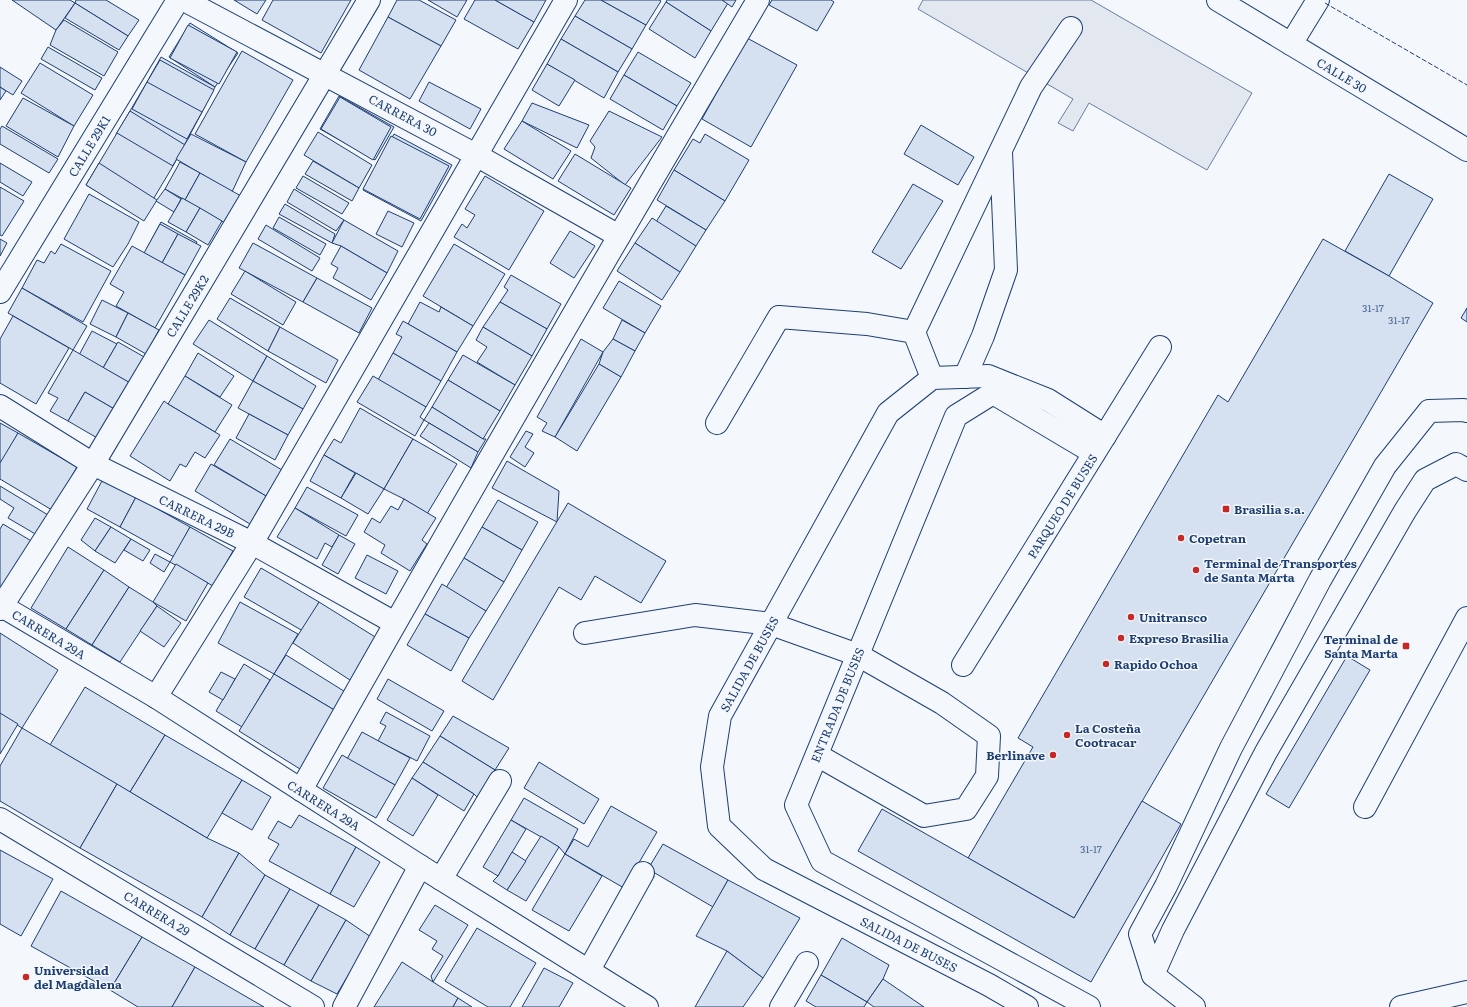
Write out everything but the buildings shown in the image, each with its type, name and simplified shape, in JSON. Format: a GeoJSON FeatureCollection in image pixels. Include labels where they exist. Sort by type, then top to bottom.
{"type":"FeatureCollection","features":[{"type":"Feature","properties":{"kind":"street","name":"CALLE 29K1"},"geometry":{"type":"LineString","coordinates":[[0,292],[178,0]]}},
{"type":"Feature","properties":{"kind":"street","name":"CARRERA 30"},"geometry":{"type":"LineString","coordinates":[[184,0],[476,155],[618,236]]}},
{"type":"Feature","properties":{"kind":"street","name":"CALLE 29K2"},"geometry":{"type":"LineString","coordinates":[[1,607],[93,464],[369,0]]}},
{"type":"Feature","properties":{"kind":"street"},"geometry":{"type":"LineString","coordinates":[[156,697],[252,543],[566,0]]}},
{"type":"Feature","properties":{"kind":"street"},"geometry":{"type":"LineString","coordinates":[[301,790],[395,623],[618,236],[758,0]]}},
{"type":"Feature","properties":{"kind":"street","name":"CALLE 30"},"geometry":{"type":"LineString","coordinates":[[1218,0],[1467,150]]}},
{"type":"Feature","properties":{"kind":"street"},"geometry":{"type":"LineString","coordinates":[[1291,44],[1318,0]]}},
{"type":"Feature","properties":{"kind":"street"},"geometry":{"type":"LineString","coordinates":[[1071,28],[1031,87],[914,332],[932,378],[988,376],[1048,400],[1100,444]]}},
{"type":"Feature","properties":{"kind":"street"},"geometry":{"type":"LineString","coordinates":[[965,377],[983,336],[1006,270],[1001,149]]}},
{"type":"Feature","properties":{"kind":"street"},"geometry":{"type":"LineString","coordinates":[[717,423],[779,317],[867,324],[914,332]]}},
{"type":"Feature","properties":{"kind":"street","name":"PARQUEO DE BUSES"},"geometry":{"type":"LineString","coordinates":[[964,664],[1160,347]]}},
{"type":"Feature","properties":{"kind":"street","name":"SALIDA DE BUSES"},"geometry":{"type":"LineString","coordinates":[[932,378],[888,413],[720,716],[712,767],[719,826],[764,869],[989,985],[1027,1007]]}},
{"type":"Feature","properties":{"kind":"street","name":"ENTRADA DE BUSES"},"geometry":{"type":"LineString","coordinates":[[1089,1007],[822,861],[796,805],[956,416],[993,393],[1100,444]]}},
{"type":"Feature","properties":{"kind":"street","name":"CARRERA 29B"},"geometry":{"type":"LineString","coordinates":[[0,406],[93,464],[252,543],[395,623]]}},
{"type":"Feature","properties":{"kind":"street"},"geometry":{"type":"LineString","coordinates":[[1194,1007],[1153,974],[1140,934],[1166,886],[1231,748],[1320,580],[1385,466],[1430,412],[1467,411]]}},
{"type":"Feature","properties":{"kind":"street"},"geometry":{"type":"LineString","coordinates":[[1153,974],[1173,930],[1266,752],[1405,511],[1425,480],[1456,464],[1467,470]]}},
{"type":"Feature","properties":{"kind":"street","name":"CARRERA 29A"},"geometry":{"type":"LineString","coordinates":[[1,607],[156,697],[420,866],[647,1007]]}},
{"type":"Feature","properties":{"kind":"street"},"geometry":{"type":"LineString","coordinates":[[585,633],[695,615],[771,624],[858,655],[942,703],[989,736],[987,776],[966,809],[924,816],[817,755]]}},
{"type":"Feature","properties":{"kind":"street"},"geometry":{"type":"LineString","coordinates":[[1365,807],[1467,618]]}},
{"type":"Feature","properties":{"kind":"street"},"geometry":{"type":"LineString","coordinates":[[441,879],[500,781]]}},
{"type":"Feature","properties":{"kind":"street","name":"CARRERA 29"},"geometry":{"type":"LineString","coordinates":[[0,819],[314,1007]]}},
{"type":"Feature","properties":{"kind":"street"},"geometry":{"type":"LineString","coordinates":[[344,1007],[420,866]]}},
{"type":"Feature","properties":{"kind":"street"},"geometry":{"type":"LineString","coordinates":[[589,970],[644,873]]}},
{"type":"Feature","properties":{"kind":"street"},"geometry":{"type":"LineString","coordinates":[[781,1007],[807,963]]}},
{"type":"Feature","properties":{"kind":"street"},"geometry":{"type":"LineString","coordinates":[[1401,1007],[1467,992]]}},
{"type":"Feature","properties":{"kind":"street"},"geometry":{"type":"LineString","coordinates":[[1462,1007],[1467,998]]}},
{"type":"Feature","properties":{"kind":"shaded area"},"geometry":{"type":"Polygon","coordinates":[[[923,0],[1091,0],[1252,93],[1207,170],[1089,103],[1073,131],[1058,123],[1073,99],[918,9],[923,0]]]}},
{"type":"Feature","properties":{"kind":"fence"},"geometry":{"type":"LineString","coordinates":[[1325,3],[1467,85]]}},
{"type":"Feature","properties":{"kind":"place","name":"Brasilia s.a."},"geometry":{"type":"Point","coordinates":[1226,509]}},
{"type":"Feature","properties":{"kind":"place","name":"Copetran"},"geometry":{"type":"Point","coordinates":[1181,538]}},
{"type":"Feature","properties":{"kind":"place","name":"Terminal de Transportes de Santa Marta"},"geometry":{"type":"Point","coordinates":[1196,570]}},
{"type":"Feature","properties":{"kind":"place","name":"Unitransco"},"geometry":{"type":"Point","coordinates":[1131,617]}},
{"type":"Feature","properties":{"kind":"place","name":"Expreso Brasilia"},"geometry":{"type":"Point","coordinates":[1121,638]}},
{"type":"Feature","properties":{"kind":"place","name":"Terminal de Santa Marta"},"geometry":{"type":"Point","coordinates":[1406,646]}},
{"type":"Feature","properties":{"kind":"place","name":"Rapido Ochoa"},"geometry":{"type":"Point","coordinates":[1106,664]}},
{"type":"Feature","properties":{"kind":"place","name":"La Costeña Cootracar"},"geometry":{"type":"Point","coordinates":[1067,735]}},
{"type":"Feature","properties":{"kind":"place","name":"Berlinave"},"geometry":{"type":"Point","coordinates":[1053,755]}},
{"type":"Feature","properties":{"kind":"place","name":"Universidad del Magdalena"},"geometry":{"type":"Point","coordinates":[26,977]}}]}
